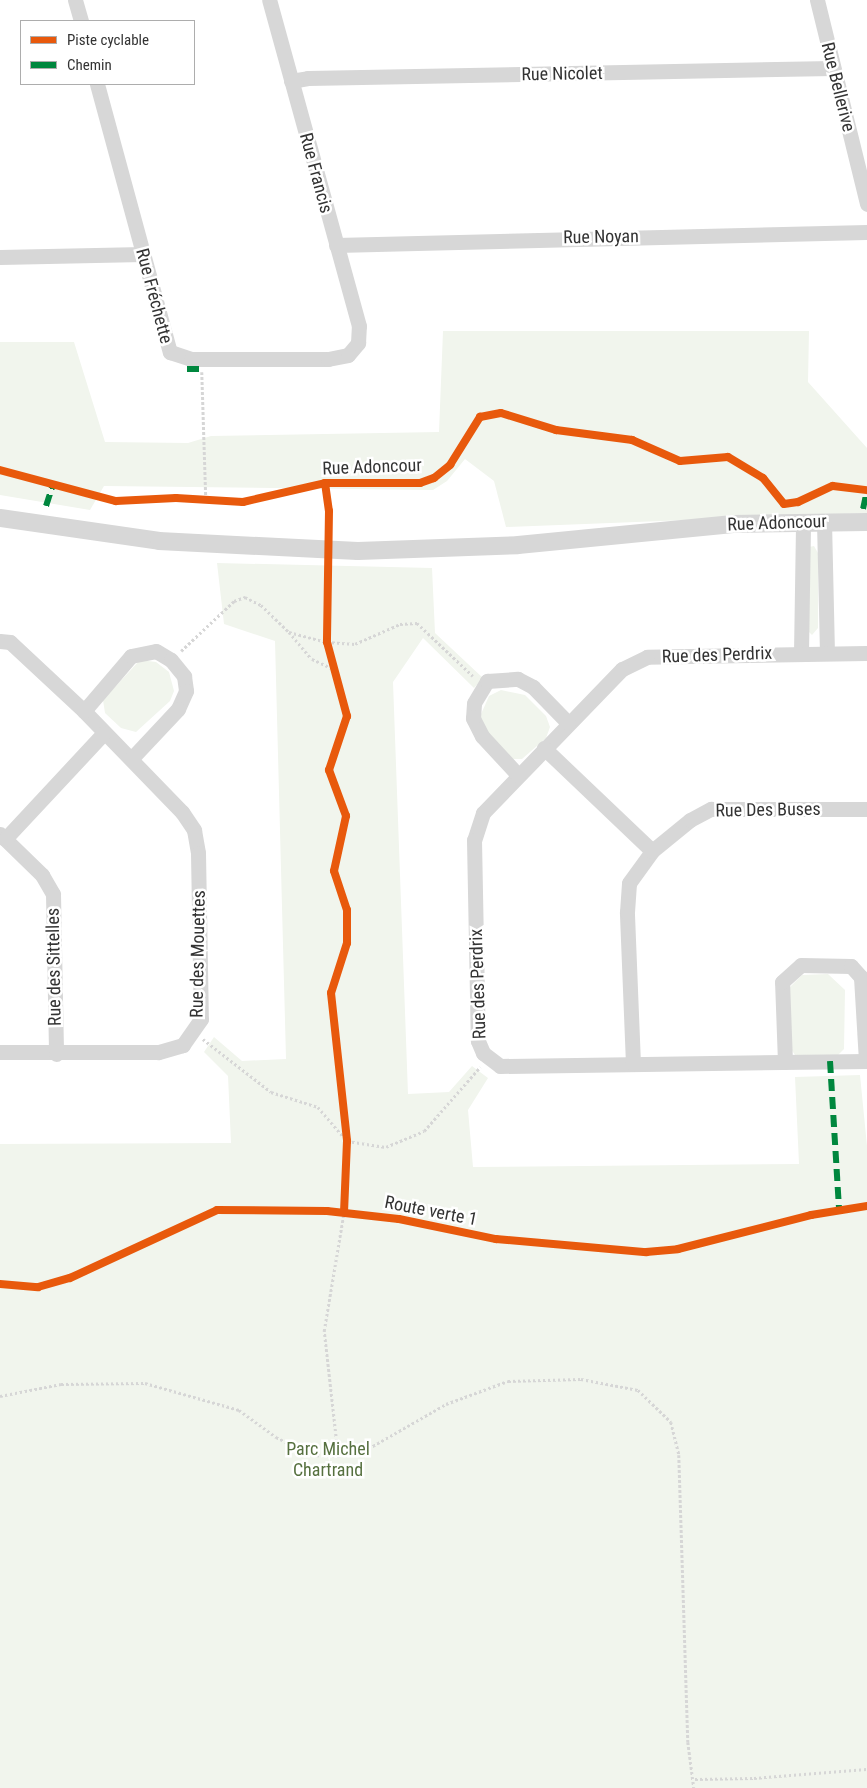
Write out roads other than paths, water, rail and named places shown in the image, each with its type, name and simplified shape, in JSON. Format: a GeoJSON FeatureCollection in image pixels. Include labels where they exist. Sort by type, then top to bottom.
{"type":"FeatureCollection","features":[{"type":"Feature","properties":{"kind":"street"},"geometry":{"type":"LineString","coordinates":[[75,0],[81,20]]}},
{"type":"Feature","properties":{"kind":"street","name":"Rue Francis"},"geometry":{"type":"LineString","coordinates":[[269,0],[359,326],[356,347]]}},
{"type":"Feature","properties":{"kind":"street","name":"Rue Bellerive"},"geometry":{"type":"LineString","coordinates":[[817,0],[867,204]]}},
{"type":"Feature","properties":{"kind":"street","name":"Rue Nicolet"},"geometry":{"type":"LineString","coordinates":[[291,81],[308,78],[833,68]]}},
{"type":"Feature","properties":{"kind":"street","name":"Rue Fréchette"},"geometry":{"type":"LineString","coordinates":[[97,85],[165,342],[174,354],[191,359],[328,359],[343,357],[356,347]]}},
{"type":"Feature","properties":{"kind":"street","name":"Rue Noyan"},"geometry":{"type":"LineString","coordinates":[[336,245],[867,232]]}},
{"type":"Feature","properties":{"kind":"street"},"geometry":{"type":"LineString","coordinates":[[0,257],[143,254]]}},
{"type":"Feature","properties":{"kind":"street","name":"Rue Adoncour"},"geometry":{"type":"LineString","coordinates":[[0,518],[160,541],[358,551],[518,545],[701,526],[803,521],[867,522]]}},
{"type":"Feature","properties":{"kind":"street"},"geometry":{"type":"LineString","coordinates":[[801,653],[803,521]]}},
{"type":"Feature","properties":{"kind":"street"},"geometry":{"type":"LineString","coordinates":[[824,521],[827,653]]}},
{"type":"Feature","properties":{"kind":"street","name":"Rue des Mouettes"},"geometry":{"type":"LineString","coordinates":[[0,641],[10,642],[84,711],[104,733],[132,758],[182,812],[194,830],[198,853],[201,1019],[195,1033],[183,1045],[158,1052],[56,1054],[0,1052]]}},
{"type":"Feature","properties":{"kind":"street"},"geometry":{"type":"LineString","coordinates":[[84,711],[131,656],[142,651],[156,651],[171,660],[184,676],[186,691],[178,709],[132,758]]}},
{"type":"Feature","properties":{"kind":"street","name":"Rue des Perdrix"},"geometry":{"type":"LineString","coordinates":[[784,1062],[782,982],[801,965],[851,966],[862,977],[866,1061],[500,1066],[488,1058],[478,1042],[474,840],[483,813],[518,774],[622,669],[647,657],[867,653]]}},
{"type":"Feature","properties":{"kind":"street"},"geometry":{"type":"LineString","coordinates":[[518,774],[482,736],[473,718],[474,703],[483,685],[495,680],[518,679],[533,687],[568,723]]}},
{"type":"Feature","properties":{"kind":"street","name":"Rue des Sittelles"},"geometry":{"type":"LineString","coordinates":[[56,1054],[53,894],[42,875],[3,836],[104,733]]}},
{"type":"Feature","properties":{"kind":"street"},"geometry":{"type":"LineString","coordinates":[[544,748],[652,851]]}},
{"type":"Feature","properties":{"kind":"street","name":"Rue Des Buses"},"geometry":{"type":"LineString","coordinates":[[633,1064],[626,912],[629,883],[652,851],[690,820],[711,809],[867,809]]}},
{"type":"Feature","properties":{"kind":"park label","name":"Parc Michel Chartrand"},"geometry":{"type":"Point","coordinates":[328,1460]}}]}
